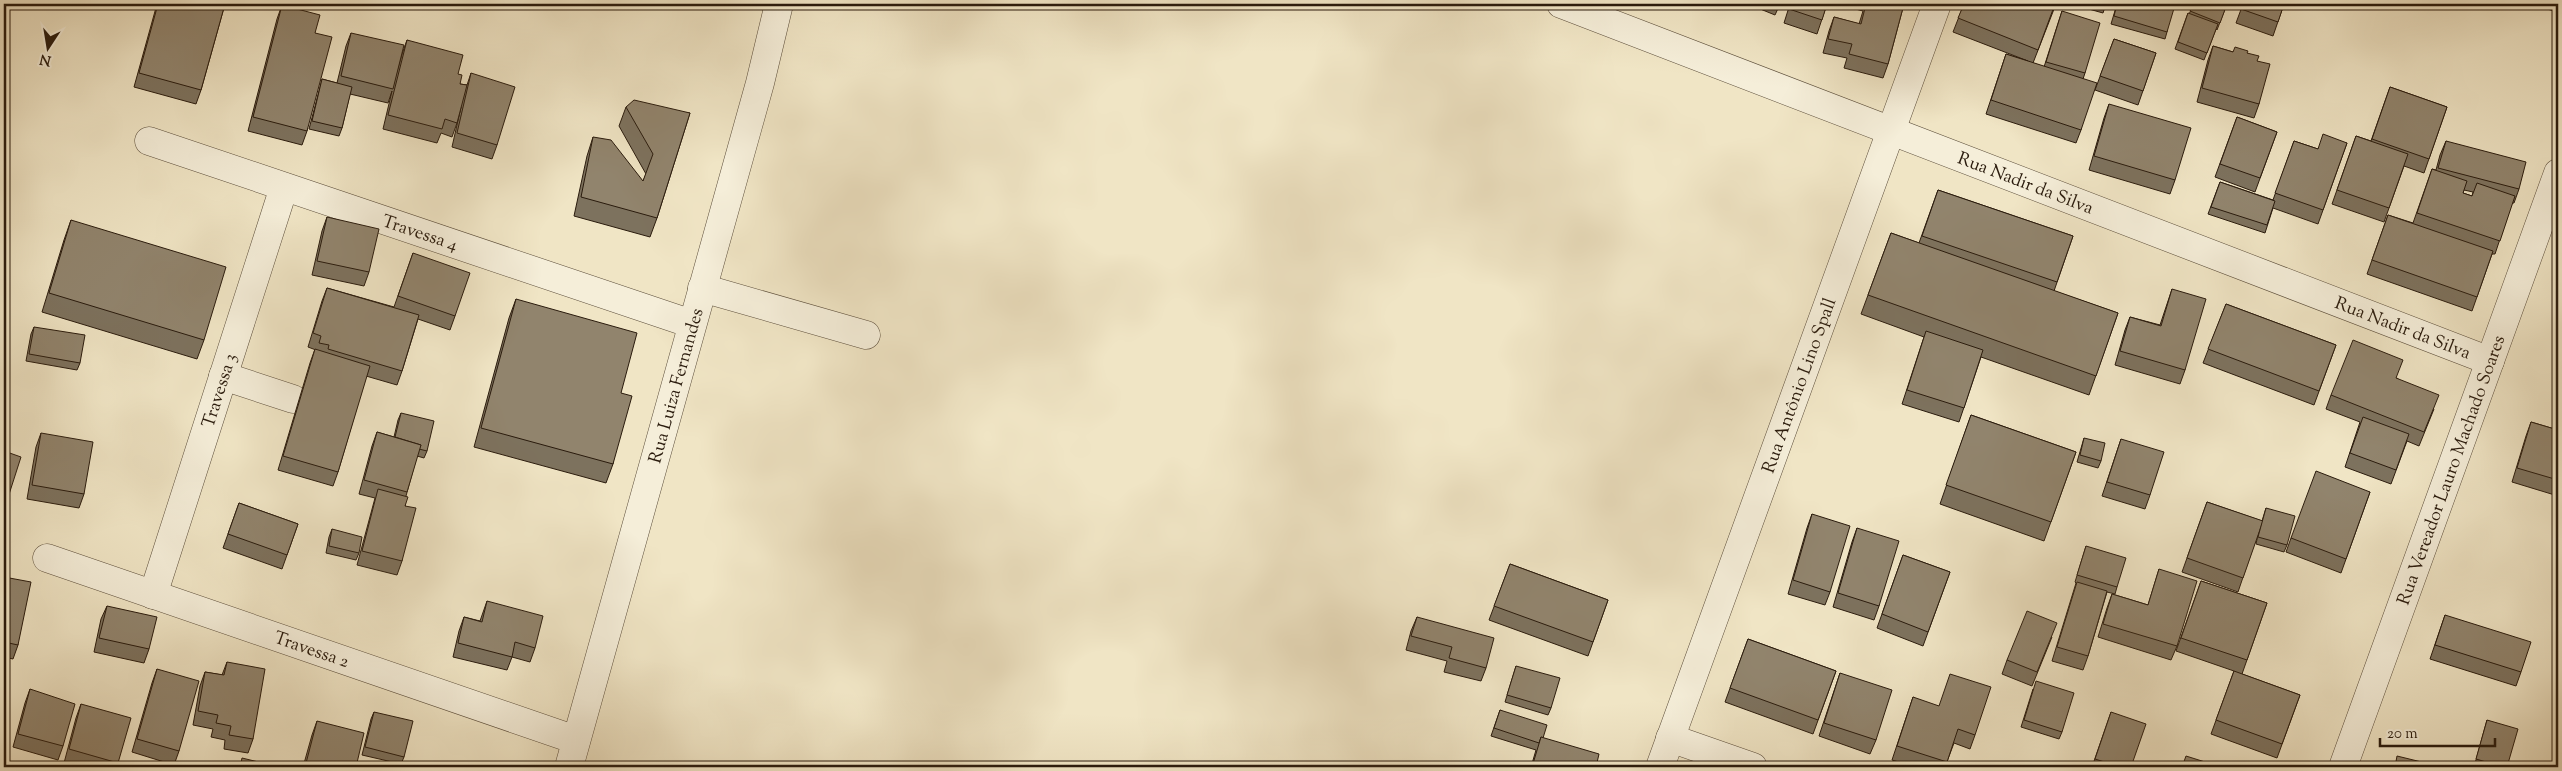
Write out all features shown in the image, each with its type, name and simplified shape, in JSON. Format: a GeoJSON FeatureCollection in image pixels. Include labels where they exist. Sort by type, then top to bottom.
{"type":"FeatureCollection","features":[{"type":"Feature","properties":{"kind":"street","name":"Rua Luiza Fernandes"},"geometry":{"type":"LineString","coordinates":[[569,767],[760,83],[779,4]]}},
{"type":"Feature","properties":{"kind":"street","name":"Rua Nadir da Silva"},"geometry":{"type":"LineString","coordinates":[[1561,4],[2490,360]]}},
{"type":"Feature","properties":{"kind":"street","name":"Rua Antônio Lino Spall"},"geometry":{"type":"LineString","coordinates":[[1660,767],[1937,4]]}},
{"type":"Feature","properties":{"kind":"street","name":"Travessa 4"},"geometry":{"type":"LineString","coordinates":[[149,141],[692,324]]}},
{"type":"Feature","properties":{"kind":"street","name":"Rua Vereador Lauro Machado Soares"},"geometry":{"type":"LineString","coordinates":[[2342,767],[2558,173]]}},
{"type":"Feature","properties":{"kind":"street","name":"Travessa 3"},"geometry":{"type":"LineString","coordinates":[[153,595],[284,187]]}},
{"type":"Feature","properties":{"kind":"street"},"geometry":{"type":"LineString","coordinates":[[702,288],[866,335]]}},
{"type":"Feature","properties":{"kind":"street"},"geometry":{"type":"LineString","coordinates":[[223,376],[294,399]]}},
{"type":"Feature","properties":{"kind":"street","name":"Travessa 2"},"geometry":{"type":"LineString","coordinates":[[47,558],[576,740]]}},
{"type":"Feature","properties":{"kind":"street"},"geometry":{"type":"LineString","coordinates":[[1670,738],[1753,767]]}},
{"type":"Feature","properties":{"kind":"building"},"geometry":{"type":"Polygon","coordinates":[[[158,4],[225,4],[201,90],[139,73],[158,4]]]}},
{"type":"Feature","properties":{"kind":"building"},"geometry":{"type":"Polygon","coordinates":[[[1791,4],[1827,4],[1822,20],[1789,9],[1791,4]]]}},
{"type":"Feature","properties":{"kind":"building"},"geometry":{"type":"Polygon","coordinates":[[[1866,4],[1904,4],[1888,64],[1849,54],[1852,44],[1828,39],[1834,17],[1861,24],[1866,4]]]}},
{"type":"Feature","properties":{"kind":"building"},"geometry":{"type":"Polygon","coordinates":[[[1964,4],[2055,4],[2038,50],[1958,18],[1964,4]]]}},
{"type":"Feature","properties":{"kind":"building"},"geometry":{"type":"Polygon","coordinates":[[[2117,4],[2175,5],[2167,32],[2114,16],[2117,4]]]}},
{"type":"Feature","properties":{"kind":"building"},"geometry":{"type":"Polygon","coordinates":[[[2194,4],[2227,4],[2220,23],[2190,11],[2194,4]]]}},
{"type":"Feature","properties":{"kind":"building"},"geometry":{"type":"Polygon","coordinates":[[[2243,4],[2284,4],[2278,22],[2241,9],[2243,4]]]}},
{"type":"Feature","properties":{"kind":"building"},"geometry":{"type":"Polygon","coordinates":[[[282,5],[320,15],[315,33],[332,37],[307,131],[253,117],[282,5]]]}},
{"type":"Feature","properties":{"kind":"building"},"geometry":{"type":"Polygon","coordinates":[[[2062,11],[2100,23],[2085,73],[2046,62],[2062,11]]]}},
{"type":"Feature","properties":{"kind":"building"},"geometry":{"type":"Polygon","coordinates":[[[2188,13],[2218,24],[2207,53],[2178,42],[2188,13]]]}},
{"type":"Feature","properties":{"kind":"building"},"geometry":{"type":"Polygon","coordinates":[[[351,33],[404,45],[393,89],[341,76],[351,33]]]}},
{"type":"Feature","properties":{"kind":"building"},"geometry":{"type":"Polygon","coordinates":[[[2114,39],[2156,53],[2143,91],[2100,76],[2114,39]]]}},
{"type":"Feature","properties":{"kind":"building"},"geometry":{"type":"Polygon","coordinates":[[[407,40],[463,55],[458,74],[462,75],[460,84],[467,85],[457,123],[445,119],[442,129],[388,115],[407,40]]]}},
{"type":"Feature","properties":{"kind":"building"},"geometry":{"type":"Polygon","coordinates":[[[2213,46],[2233,52],[2235,47],[2248,51],[2247,53],[2259,56],[2257,61],[2270,64],[2259,104],[2202,88],[2213,46]]]}},
{"type":"Feature","properties":{"kind":"building"},"geometry":{"type":"Polygon","coordinates":[[[2006,54],[2097,83],[2081,130],[1991,100],[2006,54]]]}},
{"type":"Feature","properties":{"kind":"building"},"geometry":{"type":"Polygon","coordinates":[[[471,73],[515,87],[497,145],[457,133],[471,73]]]}},
{"type":"Feature","properties":{"kind":"building"},"geometry":{"type":"Polygon","coordinates":[[[322,79],[352,87],[342,128],[312,121],[322,79]]]}},
{"type":"Feature","properties":{"kind":"building"},"geometry":{"type":"Polygon","coordinates":[[[2390,87],[2447,107],[2429,159],[2372,139],[2390,87]]]}},
{"type":"Feature","properties":{"kind":"building"},"geometry":{"type":"Polygon","coordinates":[[[634,100],[690,113],[657,218],[581,197],[593,137],[611,140],[643,181],[653,154],[626,107],[634,100]]]}},
{"type":"Feature","properties":{"kind":"building"},"geometry":{"type":"Polygon","coordinates":[[[2109,104],[2191,128],[2175,180],[2094,156],[2109,104]]]}},
{"type":"Feature","properties":{"kind":"building"},"geometry":{"type":"Polygon","coordinates":[[[2237,117],[2277,132],[2260,178],[2220,164],[2237,117]]]}},
{"type":"Feature","properties":{"kind":"building"},"geometry":{"type":"Polygon","coordinates":[[[2323,134],[2347,143],[2323,210],[2275,193],[2294,141],[2318,149],[2323,134]]]}},
{"type":"Feature","properties":{"kind":"building"},"geometry":{"type":"Polygon","coordinates":[[[2356,136],[2408,154],[2389,208],[2337,190],[2356,136]]]}},
{"type":"Feature","properties":{"kind":"building"},"geometry":{"type":"Polygon","coordinates":[[[2446,141],[2526,162],[2519,189],[2438,168],[2446,141]]]}},
{"type":"Feature","properties":{"kind":"building"},"geometry":{"type":"Polygon","coordinates":[[[2432,169],[2467,181],[2463,193],[2472,196],[2477,183],[2515,196],[2500,241],[2417,213],[2432,169]]]}},
{"type":"Feature","properties":{"kind":"building"},"geometry":{"type":"Polygon","coordinates":[[[2220,182],[2275,201],[2267,225],[2211,207],[2220,182]]]}},
{"type":"Feature","properties":{"kind":"building"},"geometry":{"type":"Polygon","coordinates":[[[1938,190],[2073,236],[2057,282],[1922,236],[1938,190]]]}},
{"type":"Feature","properties":{"kind":"building"},"geometry":{"type":"Polygon","coordinates":[[[2388,215],[2493,251],[2477,297],[2372,260],[2388,215]]]}},
{"type":"Feature","properties":{"kind":"building"},"geometry":{"type":"Polygon","coordinates":[[[327,217],[379,229],[369,272],[317,261],[327,217]]]}},
{"type":"Feature","properties":{"kind":"building"},"geometry":{"type":"Polygon","coordinates":[[[71,220],[226,267],[204,340],[49,293],[71,220]]]}},
{"type":"Feature","properties":{"kind":"building"},"geometry":{"type":"Polygon","coordinates":[[[1891,233],[2118,313],[2096,376],[1868,295],[1891,233]]]}},
{"type":"Feature","properties":{"kind":"building"},"geometry":{"type":"Polygon","coordinates":[[[413,253],[470,273],[455,316],[398,296],[413,253]]]}},
{"type":"Feature","properties":{"kind":"building"},"geometry":{"type":"Polygon","coordinates":[[[327,288],[419,315],[402,371],[328,349],[329,345],[319,343],[321,336],[313,333],[327,288]]]}},
{"type":"Feature","properties":{"kind":"building"},"geometry":{"type":"Polygon","coordinates":[[[2172,289],[2206,299],[2185,370],[2120,351],[2130,317],[2161,326],[2172,289]]]}},
{"type":"Feature","properties":{"kind":"building"},"geometry":{"type":"Polygon","coordinates":[[[516,299],[637,333],[621,393],[632,396],[613,464],[481,428],[516,299]]]}},
{"type":"Feature","properties":{"kind":"building"},"geometry":{"type":"Polygon","coordinates":[[[2226,304],[2336,345],[2319,391],[2208,349],[2226,304]]]}},
{"type":"Feature","properties":{"kind":"building"},"geometry":{"type":"Polygon","coordinates":[[[34,327],[85,335],[80,363],[29,354],[34,327]]]}},
{"type":"Feature","properties":{"kind":"building"},"geometry":{"type":"Polygon","coordinates":[[[1926,331],[1983,350],[1964,408],[1907,390],[1926,331]]]}},
{"type":"Feature","properties":{"kind":"building"},"geometry":{"type":"Polygon","coordinates":[[[2353,340],[2403,360],[2396,378],[2439,395],[2424,432],[2331,395],[2353,340]]]}},
{"type":"Feature","properties":{"kind":"building"},"geometry":{"type":"Polygon","coordinates":[[[315,349],[370,366],[338,472],[283,456],[315,349]]]}},
{"type":"Feature","properties":{"kind":"building"},"geometry":{"type":"Polygon","coordinates":[[[401,413],[434,421],[427,451],[419,449],[421,445],[395,437],[401,413]]]}},
{"type":"Feature","properties":{"kind":"building"},"geometry":{"type":"Polygon","coordinates":[[[1971,415],[2076,452],[2051,522],[1946,485],[1971,415]]]}},
{"type":"Feature","properties":{"kind":"building"},"geometry":{"type":"Polygon","coordinates":[[[2363,417],[2409,434],[2396,470],[2350,453],[2363,417]]]}},
{"type":"Feature","properties":{"kind":"building"},"geometry":{"type":"Polygon","coordinates":[[[2531,422],[2558,430],[2558,480],[2517,468],[2531,422]]]}},
{"type":"Feature","properties":{"kind":"building"},"geometry":{"type":"Polygon","coordinates":[[[377,432],[421,445],[407,492],[364,480],[377,432]]]}},
{"type":"Feature","properties":{"kind":"building"},"geometry":{"type":"Polygon","coordinates":[[[41,433],[93,442],[84,494],[32,485],[41,433]]]}},
{"type":"Feature","properties":{"kind":"building"},"geometry":{"type":"Polygon","coordinates":[[[2084,438],[2105,443],[2101,461],[2080,455],[2084,438]]]}},
{"type":"Feature","properties":{"kind":"building"},"geometry":{"type":"Polygon","coordinates":[[[2121,439],[2164,452],[2150,495],[2107,482],[2121,439]]]}},
{"type":"Feature","properties":{"kind":"building"},"geometry":{"type":"Polygon","coordinates":[[[4,451],[21,457],[4,510],[4,451]]]}},
{"type":"Feature","properties":{"kind":"building"},"geometry":{"type":"Polygon","coordinates":[[[2316,471],[2370,492],[2346,559],[2291,538],[2316,471]]]}},
{"type":"Feature","properties":{"kind":"building"},"geometry":{"type":"Polygon","coordinates":[[[378,489],[408,497],[405,506],[416,508],[402,561],[362,551],[378,489]]]}},
{"type":"Feature","properties":{"kind":"building"},"geometry":{"type":"Polygon","coordinates":[[[2207,502],[2263,521],[2243,578],[2187,558],[2207,502]]]}},
{"type":"Feature","properties":{"kind":"building"},"geometry":{"type":"Polygon","coordinates":[[[239,503],[298,524],[287,555],[228,534],[239,503]]]}},
{"type":"Feature","properties":{"kind":"building"},"geometry":{"type":"Polygon","coordinates":[[[2266,508],[2295,516],[2287,545],[2258,537],[2266,508]]]}},
{"type":"Feature","properties":{"kind":"building"},"geometry":{"type":"Polygon","coordinates":[[[1812,514],[1850,526],[1830,592],[1793,580],[1812,514]]]}},
{"type":"Feature","properties":{"kind":"building"},"geometry":{"type":"Polygon","coordinates":[[[1857,528],[1899,541],[1879,606],[1838,593],[1857,528]]]}},
{"type":"Feature","properties":{"kind":"building"},"geometry":{"type":"Polygon","coordinates":[[[332,529],[362,537],[359,553],[329,546],[332,529]]]}},
{"type":"Feature","properties":{"kind":"building"},"geometry":{"type":"Polygon","coordinates":[[[2086,546],[2126,558],[2117,587],[2077,575],[2086,546]]]}},
{"type":"Feature","properties":{"kind":"building"},"geometry":{"type":"Polygon","coordinates":[[[1903,555],[1950,572],[1928,632],[1882,614],[1903,555]]]}},
{"type":"Feature","properties":{"kind":"building"},"geometry":{"type":"Polygon","coordinates":[[[1510,564],[1608,600],[1593,642],[1494,606],[1510,564]]]}},
{"type":"Feature","properties":{"kind":"building"},"geometry":{"type":"Polygon","coordinates":[[[2159,569],[2197,581],[2177,646],[2103,624],[2112,594],[2148,605],[2159,569]]]}},
{"type":"Feature","properties":{"kind":"building"},"geometry":{"type":"Polygon","coordinates":[[[4,577],[31,582],[18,645],[4,642],[4,577]]]}},
{"type":"Feature","properties":{"kind":"building"},"geometry":{"type":"Polygon","coordinates":[[[2201,581],[2267,603],[2247,660],[2181,638],[2201,581]]]}},
{"type":"Feature","properties":{"kind":"building"},"geometry":{"type":"Polygon","coordinates":[[[2077,582],[2107,591],[2088,656],[2057,647],[2077,582]]]}},
{"type":"Feature","properties":{"kind":"building"},"geometry":{"type":"Polygon","coordinates":[[[487,601],[543,616],[535,648],[515,642],[512,657],[458,643],[464,617],[482,622],[487,601]]]}},
{"type":"Feature","properties":{"kind":"building"},"geometry":{"type":"Polygon","coordinates":[[[107,606],[157,617],[149,649],[99,638],[107,606]]]}},
{"type":"Feature","properties":{"kind":"building"},"geometry":{"type":"Polygon","coordinates":[[[2027,611],[2057,623],[2037,672],[2007,660],[2027,611]]]}},
{"type":"Feature","properties":{"kind":"building"},"geometry":{"type":"Polygon","coordinates":[[[2445,615],[2531,642],[2521,672],[2435,645],[2445,615]]]}},
{"type":"Feature","properties":{"kind":"building"},"geometry":{"type":"Polygon","coordinates":[[[1417,617],[1494,638],[1486,668],[1449,658],[1452,647],[1411,636],[1417,617]]]}},
{"type":"Feature","properties":{"kind":"building"},"geometry":{"type":"Polygon","coordinates":[[[1748,639],[1836,671],[1818,720],[1730,688],[1748,639]]]}},
{"type":"Feature","properties":{"kind":"building"},"geometry":{"type":"Polygon","coordinates":[[[227,662],[265,669],[253,739],[229,735],[231,726],[216,723],[218,715],[198,711],[205,672],[224,675],[227,662]]]}},
{"type":"Feature","properties":{"kind":"building"},"geometry":{"type":"Polygon","coordinates":[[[1516,666],[1560,678],[1551,708],[1507,695],[1516,666]]]}},
{"type":"Feature","properties":{"kind":"building"},"geometry":{"type":"Polygon","coordinates":[[[157,669],[199,681],[179,751],[137,739],[157,669]]]}},
{"type":"Feature","properties":{"kind":"building"},"geometry":{"type":"Polygon","coordinates":[[[2234,671],[2300,695],[2282,744],[2216,720],[2234,671]]]}},
{"type":"Feature","properties":{"kind":"building"},"geometry":{"type":"Polygon","coordinates":[[[1840,673],[1892,690],[1876,740],[1824,723],[1840,673]]]}},
{"type":"Feature","properties":{"kind":"building"},"geometry":{"type":"Polygon","coordinates":[[[1950,674],[1991,687],[1975,735],[1958,729],[1947,762],[1897,746],[1913,697],[1939,706],[1950,674]]]}},
{"type":"Feature","properties":{"kind":"building"},"geometry":{"type":"Polygon","coordinates":[[[2036,681],[2074,693],[2062,732],[2024,720],[2036,681]]]}},
{"type":"Feature","properties":{"kind":"building"},"geometry":{"type":"Polygon","coordinates":[[[30,689],[75,704],[63,746],[18,734],[30,689]]]}},
{"type":"Feature","properties":{"kind":"building"},"geometry":{"type":"Polygon","coordinates":[[[81,704],[131,718],[118,763],[69,749],[81,704]]]}},
{"type":"Feature","properties":{"kind":"building"},"geometry":{"type":"Polygon","coordinates":[[[1500,710],[1547,725],[1543,738],[1541,737],[1539,743],[1494,728],[1500,710]]]}},
{"type":"Feature","properties":{"kind":"building"},"geometry":{"type":"Polygon","coordinates":[[[374,712],[413,721],[404,757],[365,747],[374,712]]]}},
{"type":"Feature","properties":{"kind":"building"},"geometry":{"type":"Polygon","coordinates":[[[2111,712],[2146,724],[2131,767],[2120,767],[2095,759],[2111,712]]]}},
{"type":"Feature","properties":{"kind":"building"},"geometry":{"type":"Polygon","coordinates":[[[2487,720],[2518,729],[2507,767],[2476,759],[2487,720]]]}},
{"type":"Feature","properties":{"kind":"building"},"geometry":{"type":"Polygon","coordinates":[[[317,721],[364,733],[356,767],[305,767],[317,721]]]}},
{"type":"Feature","properties":{"kind":"building"},"geometry":{"type":"Polygon","coordinates":[[[1541,737],[1599,754],[1596,767],[1532,767],[1541,737]]]}},
{"type":"Feature","properties":{"kind":"building"},"geometry":{"type":"Polygon","coordinates":[[[2558,747],[2558,767],[2551,767],[2558,747]]]}},
{"type":"Feature","properties":{"kind":"building"},"geometry":{"type":"Polygon","coordinates":[[[2186,756],[2221,767],[2182,767],[2186,756]]]}},
{"type":"Feature","properties":{"kind":"building"},"geometry":{"type":"Polygon","coordinates":[[[2397,756],[2442,767],[2395,767],[2397,756]]]}},
{"type":"Feature","properties":{"kind":"building"},"geometry":{"type":"Polygon","coordinates":[[[242,758],[279,767],[240,767],[242,758]]]}},
{"type":"Feature","properties":{"kind":"building"},"geometry":{"type":"Polygon","coordinates":[[[421,764],[433,767],[420,767],[421,764]]]}}]}
